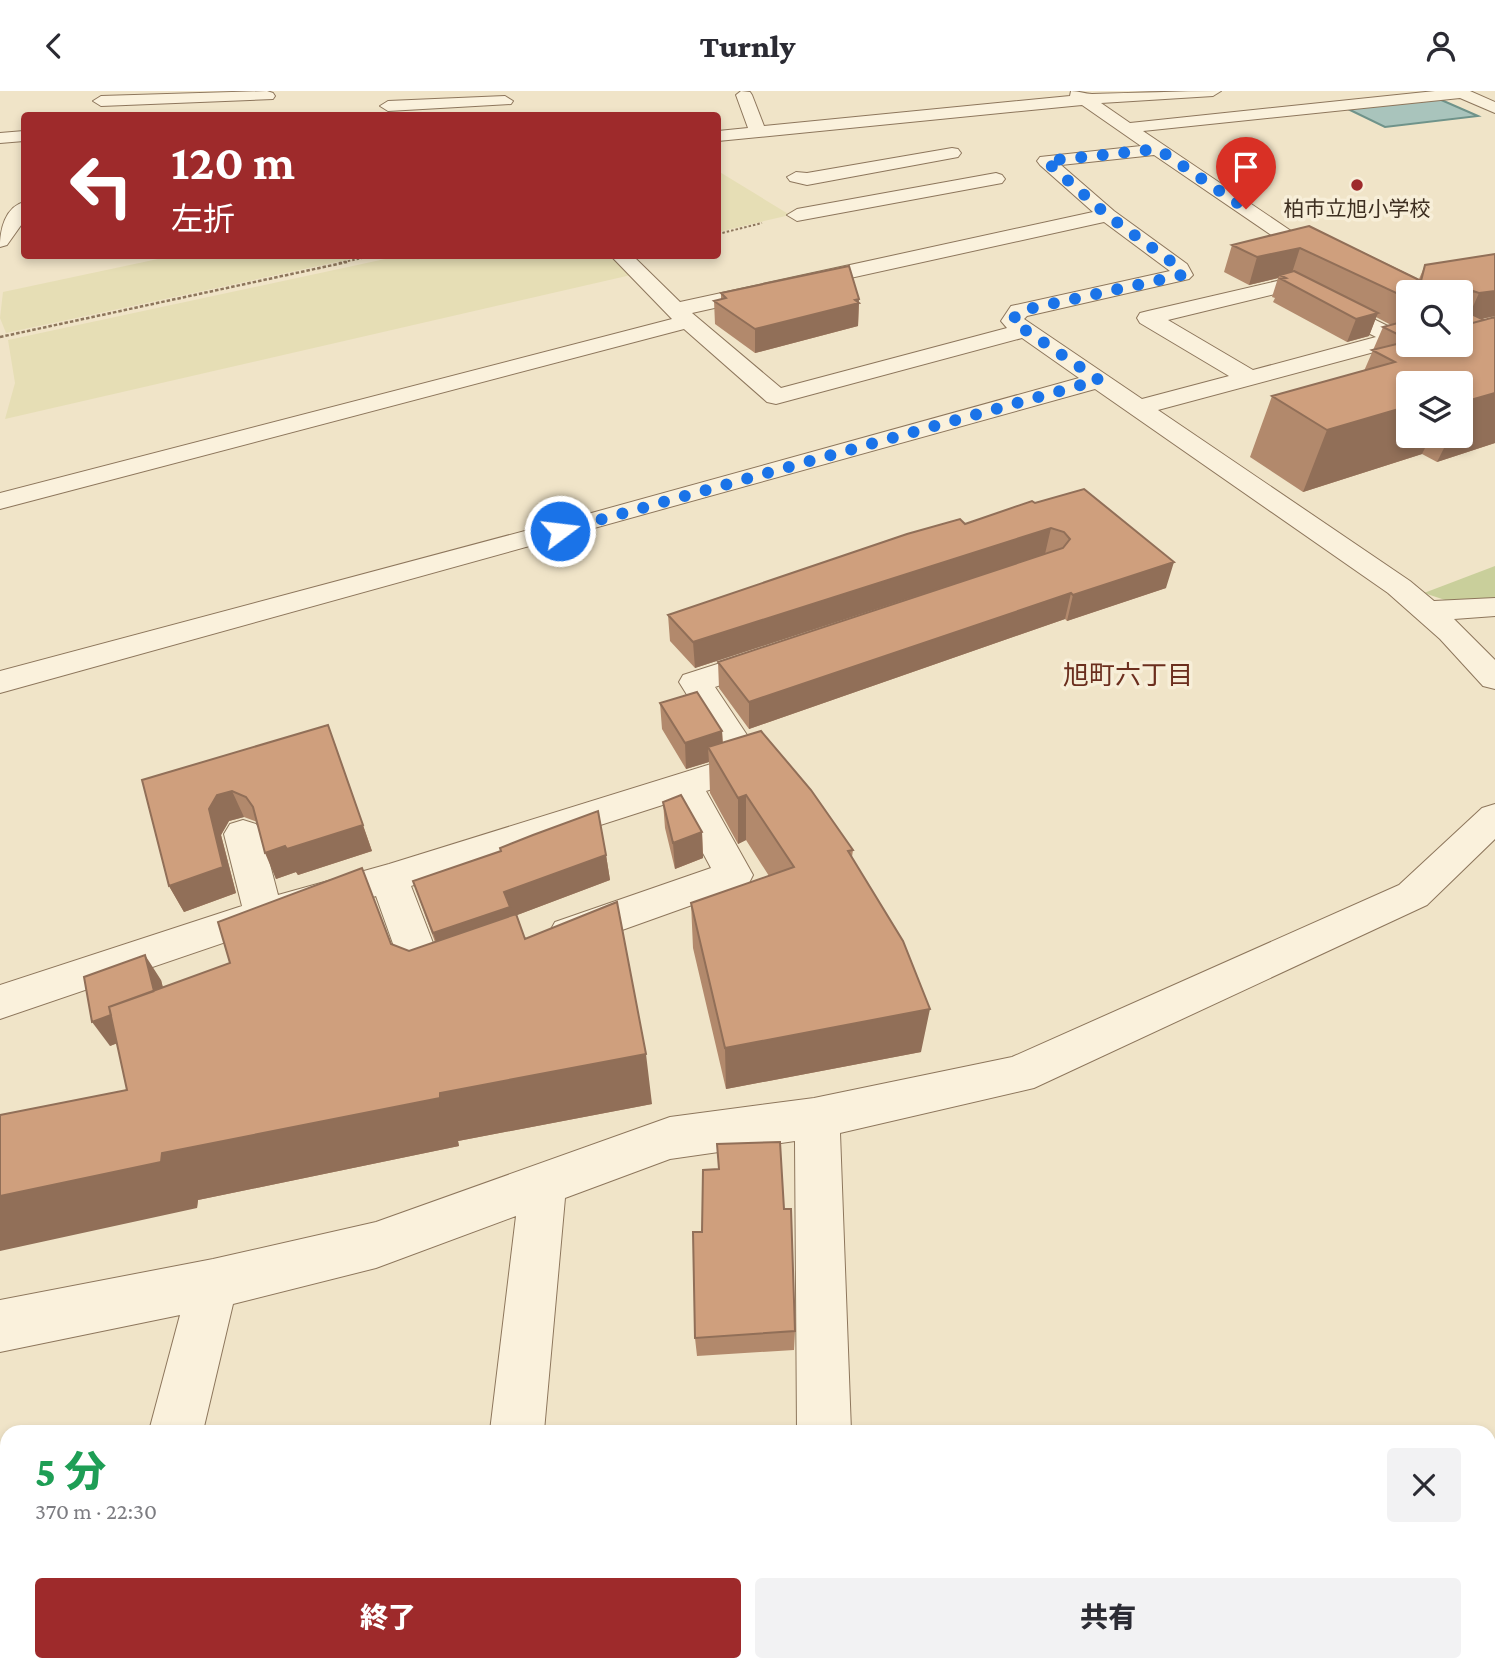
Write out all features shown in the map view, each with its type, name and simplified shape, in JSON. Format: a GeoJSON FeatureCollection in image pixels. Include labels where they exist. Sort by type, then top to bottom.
{"type":"FeatureCollection","features":[{"type":"Feature","properties":{"kind":"street"},"geometry":{"type":"LineString","coordinates":[[230,92],[244,91]]}},
{"type":"Feature","properties":{"kind":"street"},"geometry":{"type":"LineString","coordinates":[[721,136],[900,120],[1079,96],[1213,91]]}},
{"type":"Feature","properties":{"kind":"street"},"geometry":{"type":"LineString","coordinates":[[1127,128],[1460,92],[1495,108]]}},
{"type":"Feature","properties":{"kind":"street"},"geometry":{"type":"LineString","coordinates":[[744,95],[758,133]]}},
{"type":"Feature","properties":{"kind":"street"},"geometry":{"type":"LineString","coordinates":[[91,112],[104,96],[267,96]]}},
{"type":"Feature","properties":{"kind":"street"},"geometry":{"type":"LineString","coordinates":[[1079,96],[1290,239],[1322,251],[1396,293]]}},
{"type":"Feature","properties":{"kind":"street"},"geometry":{"type":"LineString","coordinates":[[388,106],[504,102]]}},
{"type":"Feature","properties":{"kind":"street"},"geometry":{"type":"LineString","coordinates":[[797,215],[996,179],[900,120]]}},
{"type":"Feature","properties":{"kind":"street"},"geometry":{"type":"LineString","coordinates":[[0,138],[21,136]]}},
{"type":"Feature","properties":{"kind":"street"},"geometry":{"type":"LineString","coordinates":[[1158,149],[1046,161],[1107,215],[1180,268],[1182,275]]}},
{"type":"Feature","properties":{"kind":"street"},"geometry":{"type":"LineString","coordinates":[[796,177],[807,179],[963,159]]}},
{"type":"Feature","properties":{"kind":"street"},"geometry":{"type":"LineString","coordinates":[[0,203],[21,201]]}},
{"type":"Feature","properties":{"kind":"street"},"geometry":{"type":"LineString","coordinates":[[0,241],[21,212]]}},
{"type":"Feature","properties":{"kind":"street"},"geometry":{"type":"LineString","coordinates":[[0,501],[682,315],[1107,215]]}},
{"type":"Feature","properties":{"kind":"street"},"geometry":{"type":"LineString","coordinates":[[624,259],[682,315],[776,397],[1026,330]]}},
{"type":"Feature","properties":{"kind":"street"},"geometry":{"type":"LineString","coordinates":[[1225,299],[1182,275],[1019,311],[1012,321],[1399,587],[1451,632],[1495,679]]}},
{"type":"Feature","properties":{"kind":"street"},"geometry":{"type":"LineString","coordinates":[[1139,407],[1250,378],[1396,339],[1290,284],[1148,318],[1250,378]]}},
{"type":"Feature","properties":{"kind":"street"},"geometry":{"type":"LineString","coordinates":[[0,682],[573,527],[1099,380]]}},
{"type":"Feature","properties":{"kind":"street"},"geometry":{"type":"LineString","coordinates":[[1425,611],[1495,607]]}},
{"type":"Feature","properties":{"kind":"street"},"geometry":{"type":"LineString","coordinates":[[0,1002],[264,914],[389,878],[749,765],[695,682],[799,647]]}},
{"type":"Feature","properties":{"kind":"street"},"geometry":{"type":"LineString","coordinates":[[530,947],[734,875],[684,785]]}},
{"type":"Feature","properties":{"kind":"street"},"geometry":{"type":"LineString","coordinates":[[0,1327],[213,1284],[376,1245],[670,1138],[814,1118],[1018,1075],[1413,895],[1495,817]]}},
{"type":"Feature","properties":{"kind":"street"},"geometry":{"type":"LineString","coordinates":[[243,834],[264,914]]}},
{"type":"Feature","properties":{"kind":"street"},"geometry":{"type":"LineString","coordinates":[[389,878],[428,983],[479,965]]}},
{"type":"Feature","properties":{"kind":"street"},"geometry":{"type":"LineString","coordinates":[[814,1118],[818,1140],[824,1425]]}},
{"type":"Feature","properties":{"kind":"street"},"geometry":{"type":"LineString","coordinates":[[518,1425],[544,1184]]}},
{"type":"Feature","properties":{"kind":"street"},"geometry":{"type":"LineString","coordinates":[[178,1425],[213,1284]]}},
{"type":"Feature","properties":{"kind":"path"},"geometry":{"type":"LineString","coordinates":[[721,233],[797,215]]}},
{"type":"Feature","properties":{"kind":"path"},"geometry":{"type":"LineString","coordinates":[[0,337],[358,259]]}},
{"type":"Feature","properties":{"kind":"shaded area"},"geometry":{"type":"Polygon","coordinates":[[[721,173],[790,215],[721,231],[721,173]]]}},
{"type":"Feature","properties":{"kind":"shaded area"},"geometry":{"type":"Polygon","coordinates":[[[158,259],[351,259],[6,333],[0,318],[3,292],[158,259]]]}},
{"type":"Feature","properties":{"kind":"shaded area"},"geometry":{"type":"Polygon","coordinates":[[[385,259],[615,259],[631,275],[5,419],[15,383],[8,340],[385,259]]]}},
{"type":"Feature","properties":{"kind":"green space"},"geometry":{"type":"Polygon","coordinates":[[[1495,566],[1495,600],[1454,603],[1424,593],[1495,566]]]}},
{"type":"Feature","properties":{"kind":"water"},"geometry":{"type":"Polygon","coordinates":[[[1439,99],[1478,116],[1385,127],[1348,109],[1439,99]]]}},
{"type":"Feature","properties":{"kind":"building"},"geometry":{"type":"Polygon","coordinates":[[[1309,226],[1419,280],[1396,280],[1396,293],[1300,248],[1257,257],[1232,245],[1309,226]]]}},
{"type":"Feature","properties":{"kind":"building"},"geometry":{"type":"Polygon","coordinates":[[[1495,254],[1495,291],[1473,291],[1473,280],[1421,280],[1425,265],[1495,254]]]}},
{"type":"Feature","properties":{"kind":"building"},"geometry":{"type":"Polygon","coordinates":[[[849,266],[859,299],[855,300],[859,303],[755,329],[714,301],[726,298],[721,293],[849,266]]]}},
{"type":"Feature","properties":{"kind":"building"},"geometry":{"type":"Polygon","coordinates":[[[1294,271],[1378,313],[1356,319],[1281,279],[1286,278],[1280,275],[1294,271]]]}},
{"type":"Feature","properties":{"kind":"building"},"geometry":{"type":"Polygon","coordinates":[[[1473,315],[1484,320],[1473,323],[1473,315]]]}},
{"type":"Feature","properties":{"kind":"building"},"geometry":{"type":"Polygon","coordinates":[[[1495,317],[1495,393],[1473,399],[1473,371],[1396,371],[1396,410],[1327,430],[1272,396],[1395,362],[1372,350],[1396,344],[1396,357],[1473,357],[1473,323],[1495,317]]]}},
{"type":"Feature","properties":{"kind":"building"},"geometry":{"type":"Polygon","coordinates":[[[1396,324],[1396,334],[1383,327],[1396,324]]]}},
{"type":"Feature","properties":{"kind":"building"},"geometry":{"type":"Polygon","coordinates":[[[1084,489],[1174,562],[1073,595],[1071,593],[749,702],[718,662],[1063,548],[1070,539],[1064,532],[1051,528],[693,642],[668,615],[907,534],[960,519],[965,524],[1032,501],[1035,503],[1084,489]]]}},
{"type":"Feature","properties":{"kind":"building"},"geometry":{"type":"Polygon","coordinates":[[[697,692],[722,731],[685,743],[660,703],[697,692]]]}},
{"type":"Feature","properties":{"kind":"building"},"geometry":{"type":"Polygon","coordinates":[[[328,725],[363,825],[287,849],[285,846],[265,853],[253,807],[246,797],[232,791],[217,795],[209,809],[223,867],[169,886],[142,780],[328,725]]]}},
{"type":"Feature","properties":{"kind":"building"},"geometry":{"type":"Polygon","coordinates":[[[761,731],[811,790],[853,850],[848,851],[903,941],[930,1009],[725,1048],[691,903],[794,867],[746,795],[738,798],[708,747],[761,731]]]}},
{"type":"Feature","properties":{"kind":"building"},"geometry":{"type":"Polygon","coordinates":[[[681,795],[702,832],[673,843],[663,802],[681,795]]]}},
{"type":"Feature","properties":{"kind":"building"},"geometry":{"type":"Polygon","coordinates":[[[598,811],[606,855],[504,892],[510,907],[433,933],[413,881],[501,851],[500,848],[598,811]]]}},
{"type":"Feature","properties":{"kind":"building"},"geometry":{"type":"Polygon","coordinates":[[[362,868],[391,944],[409,951],[516,914],[525,939],[617,902],[646,1054],[440,1093],[440,1098],[162,1153],[161,1162],[0,1196],[0,1115],[127,1090],[109,1007],[230,963],[218,922],[362,868]]]}},
{"type":"Feature","properties":{"kind":"building"},"geometry":{"type":"Polygon","coordinates":[[[145,955],[154,991],[109,1007],[111,1015],[92,1022],[84,977],[145,955]]]}},
{"type":"Feature","properties":{"kind":"building"},"geometry":{"type":"Polygon","coordinates":[[[780,1142],[784,1209],[791,1209],[795,1331],[695,1338],[693,1232],[702,1232],[703,1170],[719,1169],[717,1144],[780,1142]]]}},
{"type":"Feature","properties":{"kind":"place","name":"柏市立旭小学校"},"geometry":{"type":"Point","coordinates":[1357,185]}},
{"type":"Feature","properties":{"kind":"district","name":"旭町六丁目"},"geometry":{"type":"Point","coordinates":[1128,675]}},
{"type":"Feature","properties":{"kind":"route"},"geometry":{"type":"LineString","coordinates":[[560,531],[1099,380],[1012,321],[1019,311],[1182,275],[1180,268],[1107,215],[1046,161],[1158,149],[1246,209]]}}]}
